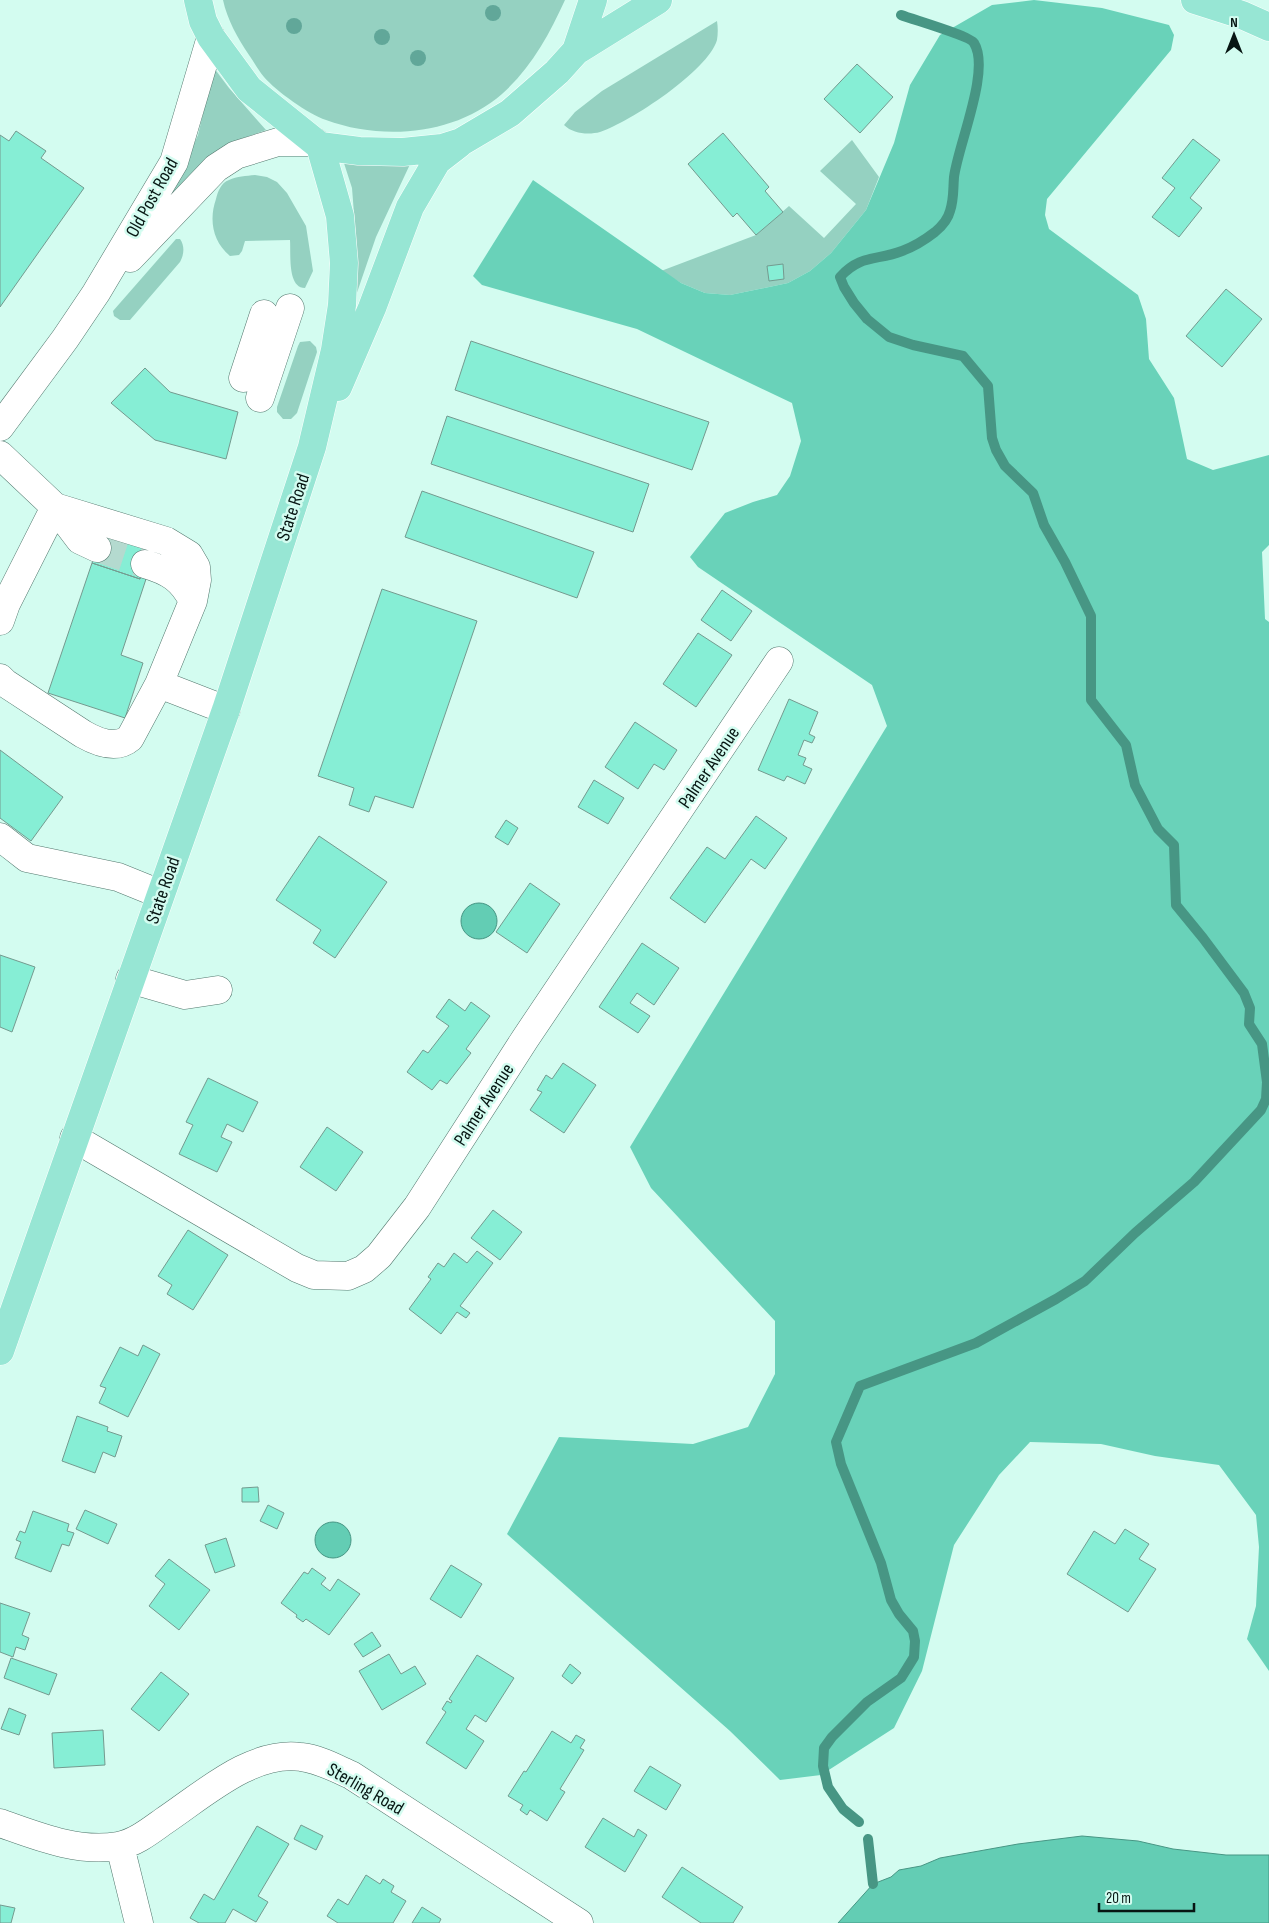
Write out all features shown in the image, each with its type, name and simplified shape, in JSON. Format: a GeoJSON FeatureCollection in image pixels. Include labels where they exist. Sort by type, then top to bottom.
{"type":"FeatureCollection","features":[{"type":"Feature","properties":{"kind":"main road"},"geometry":{"type":"LineString","coordinates":[[198,0],[203,21],[211,37],[248,89],[318,144],[359,151],[403,152],[442,148],[461,142],[510,113],[557,72],[576,51],[658,0]]}},
{"type":"Feature","properties":{"kind":"main road"},"geometry":{"type":"LineString","coordinates":[[576,51],[593,0]]}},
{"type":"Feature","properties":{"kind":"main road"},"geometry":{"type":"LineString","coordinates":[[1195,0],[1239,7],[1269,27]]}},
{"type":"Feature","properties":{"kind":"main road","name":"State Road"},"geometry":{"type":"LineString","coordinates":[[317,428],[344,376],[410,206],[437,161],[461,142]]}},
{"type":"Feature","properties":{"kind":"main road","name":"State Road"},"geometry":{"type":"LineString","coordinates":[[0,1351],[226,710],[317,428],[335,350],[342,305],[344,263],[340,216],[318,144]]}},
{"type":"Feature","properties":{"kind":"street","name":"Old Post Road"},"geometry":{"type":"LineString","coordinates":[[0,427],[96,294],[174,162],[211,37]]}},
{"type":"Feature","properties":{"kind":"street","name":"Old Post Road"},"geometry":{"type":"LineString","coordinates":[[96,294],[216,168],[236,155],[278,142],[318,144]]}},
{"type":"Feature","properties":{"kind":"street"},"geometry":{"type":"LineString","coordinates":[[243,378],[277,311],[260,398]]}},
{"type":"Feature","properties":{"kind":"street"},"geometry":{"type":"LineString","coordinates":[[0,455],[55,507],[80,540],[97,548]]}},
{"type":"Feature","properties":{"kind":"street"},"geometry":{"type":"LineString","coordinates":[[0,678],[95,741],[106,744],[125,742],[130,738],[159,684],[193,601],[197,580],[196,567],[189,555],[166,541],[55,507]]}},
{"type":"Feature","properties":{"kind":"street"},"geometry":{"type":"LineString","coordinates":[[0,621],[6,604],[55,507]]}},
{"type":"Feature","properties":{"kind":"street"},"geometry":{"type":"LineString","coordinates":[[145,564],[178,578],[193,601]]}},
{"type":"Feature","properties":{"kind":"street","name":"Palmer Avenue"},"geometry":{"type":"LineString","coordinates":[[74,1138],[297,1268],[314,1275],[332,1277],[348,1276],[364,1269],[379,1256],[417,1207],[525,1038],[779,661]]}},
{"type":"Feature","properties":{"kind":"street"},"geometry":{"type":"LineString","coordinates":[[159,684],[226,710]]}},
{"type":"Feature","properties":{"kind":"street"},"geometry":{"type":"LineString","coordinates":[[0,837],[27,858],[118,877],[160,894]]}},
{"type":"Feature","properties":{"kind":"street"},"geometry":{"type":"LineString","coordinates":[[130,979],[185,995],[218,990]]}},
{"type":"Feature","properties":{"kind":"street","name":"Sterling Road"},"geometry":{"type":"LineString","coordinates":[[0,1823],[76,1846],[104,1848],[120,1846],[146,1834],[220,1782],[248,1767],[267,1759],[286,1756],[303,1757],[351,1775],[579,1923]]}},
{"type":"Feature","properties":{"kind":"street"},"geometry":{"type":"LineString","coordinates":[[120,1846],[139,1923]]}},
{"type":"Feature","properties":{"kind":"shaded area"},"geometry":{"type":"Polygon","coordinates":[[[223,0],[565,0],[530,62],[502,94],[483,108],[441,126],[394,132],[348,127],[326,120],[310,113],[284,95],[269,83],[245,49],[230,22],[223,0]]]}},
{"type":"Feature","properties":{"kind":"shaded area"},"geometry":{"type":"Polygon","coordinates":[[[1034,0],[1102,8],[1169,25],[1174,35],[1171,50],[1047,199],[1045,215],[1049,229],[1138,295],[1146,319],[1149,359],[1174,398],[1187,459],[1213,470],[1269,455],[1269,545],[1262,552],[1265,619],[1269,622],[1269,1671],[1247,1639],[1256,1606],[1259,1547],[1256,1515],[1219,1465],[1155,1456],[1101,1444],[1030,1442],[999,1475],[954,1545],[922,1671],[894,1728],[821,1775],[780,1780],[730,1731],[507,1534],[559,1437],[693,1444],[748,1427],[775,1374],[775,1321],[651,1188],[630,1147],[887,726],[872,685],[698,567],[690,557],[725,513],[777,495],[790,476],[801,441],[792,403],[637,329],[482,285],[473,276],[533,180],[681,283],[705,293],[730,295],[788,283],[810,271],[831,253],[866,210],[894,143],[910,85],[940,35],[992,5],[1034,0]]]}},
{"type":"Feature","properties":{"kind":"shaded area"},"geometry":{"type":"Polygon","coordinates":[[[717,21],[717,40],[711,52],[684,80],[648,107],[600,132],[581,133],[564,125],[575,112],[602,91],[717,21]]]}},
{"type":"Feature","properties":{"kind":"shaded area"},"geometry":{"type":"Polygon","coordinates":[[[214,68],[266,130],[235,141],[210,158],[162,208],[198,135],[214,68]]]}},
{"type":"Feature","properties":{"kind":"shaded area"},"geometry":{"type":"Polygon","coordinates":[[[852,140],[879,177],[866,210],[831,253],[810,271],[788,283],[730,295],[705,293],[681,283],[661,271],[756,235],[789,206],[824,238],[856,204],[820,171],[852,140]]]}},
{"type":"Feature","properties":{"kind":"shaded area"},"geometry":{"type":"Polygon","coordinates":[[[342,157],[412,160],[376,237],[348,319],[357,252],[352,188],[342,157]]]}},
{"type":"Feature","properties":{"kind":"shaded area"},"geometry":{"type":"Polygon","coordinates":[[[255,175],[267,177],[277,182],[287,193],[306,226],[313,271],[305,288],[295,282],[293,276],[290,261],[290,240],[245,241],[239,255],[230,256],[219,244],[214,229],[213,214],[220,188],[226,181],[242,176],[255,175]]]}},
{"type":"Feature","properties":{"kind":"shaded area"},"geometry":{"type":"Polygon","coordinates":[[[176,239],[180,239],[182,242],[183,253],[180,262],[130,320],[120,320],[114,316],[113,311],[176,239]]]}},
{"type":"Feature","properties":{"kind":"shaded area"},"geometry":{"type":"Polygon","coordinates":[[[310,341],[316,347],[317,352],[297,413],[291,419],[283,419],[277,412],[277,407],[298,346],[300,342],[310,341]]]}},
{"type":"Feature","properties":{"kind":"shaded area"},"geometry":{"type":"Polygon","coordinates":[[[479,903],[486,904],[492,908],[496,914],[496,928],[492,934],[486,938],[479,939],[472,938],[466,934],[462,928],[461,921],[462,914],[466,908],[472,904],[479,903]]]}},
{"type":"Feature","properties":{"kind":"shaded area"},"geometry":{"type":"Polygon","coordinates":[[[333,1522],[340,1523],[346,1527],[350,1533],[350,1547],[346,1553],[340,1557],[333,1558],[326,1557],[320,1553],[316,1547],[315,1540],[316,1533],[320,1527],[326,1523],[333,1522]]]}},
{"type":"Feature","properties":{"kind":"shaded area"},"geometry":{"type":"Polygon","coordinates":[[[1082,1836],[1138,1841],[1173,1849],[1226,1855],[1269,1855],[1269,1923],[838,1923],[873,1884],[891,1877],[899,1870],[921,1866],[940,1858],[1018,1844],[1082,1836]]]}},
{"type":"Feature","properties":{"kind":"building"},"geometry":{"type":"Polygon","coordinates":[[[857,64],[893,97],[860,133],[824,99],[857,64]]]}},
{"type":"Feature","properties":{"kind":"building"},"geometry":{"type":"Polygon","coordinates":[[[16,131],[46,151],[41,158],[84,188],[0,307],[0,135],[9,141],[16,131]]]}},
{"type":"Feature","properties":{"kind":"building"},"geometry":{"type":"Polygon","coordinates":[[[723,133],[769,187],[765,191],[783,212],[756,235],[737,213],[733,217],[688,164],[723,133]]]}},
{"type":"Feature","properties":{"kind":"building"},"geometry":{"type":"Polygon","coordinates":[[[1193,139],[1220,160],[1190,198],[1202,208],[1179,237],[1152,217],[1175,188],[1162,178],[1193,139]]]}},
{"type":"Feature","properties":{"kind":"building"},"geometry":{"type":"Polygon","coordinates":[[[783,264],[784,279],[769,281],[767,266],[783,264]]]}},
{"type":"Feature","properties":{"kind":"building"},"geometry":{"type":"Polygon","coordinates":[[[1226,289],[1262,319],[1222,367],[1186,336],[1226,289]]]}},
{"type":"Feature","properties":{"kind":"building"},"geometry":{"type":"Polygon","coordinates":[[[471,341],[709,422],[692,470],[455,390],[471,341]]]}},
{"type":"Feature","properties":{"kind":"building"},"geometry":{"type":"Polygon","coordinates":[[[145,368],[170,392],[238,412],[226,459],[155,440],[111,403],[145,368]]]}},
{"type":"Feature","properties":{"kind":"building"},"geometry":{"type":"Polygon","coordinates":[[[447,416],[649,484],[633,532],[431,464],[447,416]]]}},
{"type":"Feature","properties":{"kind":"building"},"geometry":{"type":"Polygon","coordinates":[[[422,491],[594,552],[577,598],[405,537],[422,491]]]}},
{"type":"Feature","properties":{"kind":"building"},"geometry":{"type":"Polygon","coordinates":[[[102,534],[150,550],[140,579],[92,563],[102,534]]]}},
{"type":"Feature","properties":{"kind":"building"},"geometry":{"type":"Polygon","coordinates":[[[92,563],[140,579],[142,574],[147,576],[121,655],[143,663],[125,718],[48,693],[92,563]]]}},
{"type":"Feature","properties":{"kind":"building"},"geometry":{"type":"Polygon","coordinates":[[[382,589],[477,621],[413,808],[375,796],[369,812],[349,805],[354,788],[318,776],[382,589]]]}},
{"type":"Feature","properties":{"kind":"building"},"geometry":{"type":"Polygon","coordinates":[[[722,590],[752,611],[731,641],[701,620],[722,590]]]}},
{"type":"Feature","properties":{"kind":"building"},"geometry":{"type":"Polygon","coordinates":[[[698,633],[732,655],[696,707],[663,684],[698,633]]]}},
{"type":"Feature","properties":{"kind":"building"},"geometry":{"type":"Polygon","coordinates":[[[789,699],[818,712],[809,734],[815,737],[812,743],[804,740],[798,755],[806,758],[803,765],[812,769],[805,784],[787,776],[784,781],[758,770],[789,699]]]}},
{"type":"Feature","properties":{"kind":"building"},"geometry":{"type":"Polygon","coordinates":[[[635,722],[677,750],[664,770],[654,764],[638,789],[605,767],[635,722]]]}},
{"type":"Feature","properties":{"kind":"building"},"geometry":{"type":"Polygon","coordinates":[[[0,750],[63,797],[31,841],[0,818],[0,750]]]}},
{"type":"Feature","properties":{"kind":"building"},"geometry":{"type":"Polygon","coordinates":[[[594,780],[624,798],[608,824],[578,807],[594,780]]]}},
{"type":"Feature","properties":{"kind":"building"},"geometry":{"type":"Polygon","coordinates":[[[756,816],[787,838],[765,869],[751,859],[705,923],[670,898],[707,847],[725,859],[756,816]]]}},
{"type":"Feature","properties":{"kind":"building"},"geometry":{"type":"Polygon","coordinates":[[[506,820],[518,828],[508,845],[495,837],[506,820]]]}},
{"type":"Feature","properties":{"kind":"building"},"geometry":{"type":"Polygon","coordinates":[[[319,836],[387,882],[335,958],[313,943],[321,930],[276,900],[319,836]]]}},
{"type":"Feature","properties":{"kind":"building"},"geometry":{"type":"Polygon","coordinates":[[[530,883],[560,904],[527,953],[496,932],[530,883]]]}},
{"type":"Feature","properties":{"kind":"building"},"geometry":{"type":"Polygon","coordinates":[[[642,943],[679,968],[654,1005],[637,993],[630,1003],[650,1016],[638,1033],[599,1007],[642,943]]]}},
{"type":"Feature","properties":{"kind":"building"},"geometry":{"type":"Polygon","coordinates":[[[0,955],[35,967],[12,1032],[0,1027],[0,955]]]}},
{"type":"Feature","properties":{"kind":"building"},"geometry":{"type":"Polygon","coordinates":[[[449,999],[465,1011],[471,1002],[490,1016],[466,1049],[471,1053],[447,1084],[440,1080],[432,1090],[407,1072],[423,1050],[428,1053],[449,1026],[436,1017],[449,999]]]}},
{"type":"Feature","properties":{"kind":"building"},"geometry":{"type":"Polygon","coordinates":[[[563,1063],[596,1085],[564,1133],[530,1110],[542,1092],[537,1090],[546,1075],[552,1079],[563,1063]]]}},
{"type":"Feature","properties":{"kind":"building"},"geometry":{"type":"Polygon","coordinates":[[[208,1078],[258,1102],[243,1132],[227,1124],[221,1137],[232,1142],[217,1172],[179,1154],[193,1125],[186,1122],[208,1078]]]}},
{"type":"Feature","properties":{"kind":"building"},"geometry":{"type":"Polygon","coordinates":[[[327,1127],[363,1152],[336,1191],[300,1167],[327,1127]]]}},
{"type":"Feature","properties":{"kind":"building"},"geometry":{"type":"Polygon","coordinates":[[[493,1210],[522,1232],[500,1260],[471,1238],[493,1210]]]}},
{"type":"Feature","properties":{"kind":"building"},"geometry":{"type":"Polygon","coordinates":[[[188,1230],[228,1255],[193,1310],[167,1294],[172,1285],[158,1276],[188,1230]]]}},
{"type":"Feature","properties":{"kind":"building"},"geometry":{"type":"Polygon","coordinates":[[[477,1251],[493,1263],[460,1306],[470,1313],[466,1318],[457,1312],[441,1334],[409,1309],[431,1279],[428,1277],[438,1263],[444,1267],[454,1253],[467,1263],[477,1251]]]}},
{"type":"Feature","properties":{"kind":"building"},"geometry":{"type":"Polygon","coordinates":[[[143,1345],[160,1354],[128,1417],[99,1403],[106,1388],[100,1386],[120,1347],[138,1356],[143,1345]]]}},
{"type":"Feature","properties":{"kind":"building"},"geometry":{"type":"Polygon","coordinates":[[[77,1416],[108,1427],[107,1431],[122,1436],[115,1457],[103,1452],[95,1473],[62,1461],[77,1416]]]}},
{"type":"Feature","properties":{"kind":"building"},"geometry":{"type":"Polygon","coordinates":[[[258,1487],[259,1502],[242,1502],[242,1488],[258,1487]]]}},
{"type":"Feature","properties":{"kind":"building"},"geometry":{"type":"Polygon","coordinates":[[[268,1505],[284,1513],[277,1529],[260,1521],[268,1505]]]}},
{"type":"Feature","properties":{"kind":"building"},"geometry":{"type":"Polygon","coordinates":[[[85,1510],[117,1524],[108,1544],[76,1529],[85,1510]]]}},
{"type":"Feature","properties":{"kind":"building"},"geometry":{"type":"Polygon","coordinates":[[[33,1511],[69,1524],[67,1531],[74,1533],[69,1546],[62,1544],[51,1572],[15,1558],[21,1542],[16,1540],[20,1531],[25,1533],[33,1511]]]}},
{"type":"Feature","properties":{"kind":"building"},"geometry":{"type":"Polygon","coordinates":[[[1125,1529],[1149,1544],[1139,1559],[1156,1569],[1128,1612],[1067,1574],[1094,1531],[1115,1544],[1125,1529]]]}},
{"type":"Feature","properties":{"kind":"building"},"geometry":{"type":"Polygon","coordinates":[[[226,1538],[235,1566],[215,1573],[205,1545],[226,1538]]]}},
{"type":"Feature","properties":{"kind":"building"},"geometry":{"type":"Polygon","coordinates":[[[169,1559],[210,1590],[179,1630],[149,1606],[165,1584],[155,1576],[169,1559]]]}},
{"type":"Feature","properties":{"kind":"building"},"geometry":{"type":"Polygon","coordinates":[[[451,1565],[482,1584],[461,1618],[430,1599],[451,1565]]]}},
{"type":"Feature","properties":{"kind":"building"},"geometry":{"type":"Polygon","coordinates":[[[312,1568],[326,1578],[321,1584],[330,1591],[338,1579],[360,1594],[329,1635],[306,1619],[303,1622],[281,1603],[304,1572],[308,1574],[312,1568]]]}},
{"type":"Feature","properties":{"kind":"building"},"geometry":{"type":"Polygon","coordinates":[[[0,1603],[30,1613],[22,1635],[29,1638],[25,1650],[16,1647],[13,1657],[0,1652],[0,1603]]]}},
{"type":"Feature","properties":{"kind":"building"},"geometry":{"type":"Polygon","coordinates":[[[372,1632],[381,1646],[363,1657],[354,1644],[372,1632]]]}},
{"type":"Feature","properties":{"kind":"building"},"geometry":{"type":"Polygon","coordinates":[[[389,1654],[401,1674],[415,1666],[426,1684],[382,1710],[359,1671],[389,1654]]]}},
{"type":"Feature","properties":{"kind":"building"},"geometry":{"type":"Polygon","coordinates":[[[477,1655],[514,1678],[486,1722],[475,1715],[466,1729],[484,1741],[466,1769],[426,1743],[446,1712],[442,1709],[447,1701],[451,1703],[452,1701],[449,1699],[477,1655]]]}},
{"type":"Feature","properties":{"kind":"building"},"geometry":{"type":"Polygon","coordinates":[[[11,1658],[57,1674],[49,1695],[4,1678],[11,1658]]]}},
{"type":"Feature","properties":{"kind":"building"},"geometry":{"type":"Polygon","coordinates":[[[570,1664],[581,1673],[572,1684],[562,1676],[570,1664]]]}},
{"type":"Feature","properties":{"kind":"building"},"geometry":{"type":"Polygon","coordinates":[[[161,1672],[189,1694],[159,1731],[131,1709],[161,1672]]]}},
{"type":"Feature","properties":{"kind":"building"},"geometry":{"type":"Polygon","coordinates":[[[9,1708],[26,1715],[19,1735],[1,1729],[9,1708]]]}},
{"type":"Feature","properties":{"kind":"building"},"geometry":{"type":"Polygon","coordinates":[[[103,1730],[105,1765],[54,1768],[52,1733],[103,1730]]]}},
{"type":"Feature","properties":{"kind":"building"},"geometry":{"type":"Polygon","coordinates":[[[552,1731],[571,1743],[576,1735],[585,1740],[580,1748],[584,1750],[560,1789],[565,1792],[547,1821],[530,1810],[527,1815],[520,1810],[523,1805],[508,1796],[552,1731]]]}},
{"type":"Feature","properties":{"kind":"building"},"geometry":{"type":"Polygon","coordinates":[[[650,1766],[681,1785],[666,1810],[634,1791],[650,1766]]]}},
{"type":"Feature","properties":{"kind":"building"},"geometry":{"type":"Polygon","coordinates":[[[603,1818],[634,1837],[638,1829],[647,1835],[625,1872],[585,1847],[603,1818]]]}},
{"type":"Feature","properties":{"kind":"building"},"geometry":{"type":"Polygon","coordinates":[[[301,1825],[323,1836],[316,1850],[294,1839],[301,1825]]]}},
{"type":"Feature","properties":{"kind":"building"},"geometry":{"type":"Polygon","coordinates":[[[257,1826],[289,1844],[258,1896],[268,1902],[256,1922],[233,1909],[225,1923],[199,1923],[190,1918],[204,1894],[214,1900],[257,1826]]]}},
{"type":"Feature","properties":{"kind":"building"},"geometry":{"type":"Polygon","coordinates":[[[682,1867],[743,1907],[733,1923],[701,1923],[662,1897],[682,1867]]]}},
{"type":"Feature","properties":{"kind":"building"},"geometry":{"type":"Polygon","coordinates":[[[366,1875],[380,1884],[383,1879],[394,1886],[391,1892],[406,1901],[393,1923],[338,1923],[327,1916],[338,1899],[348,1905],[366,1875]]]}},
{"type":"Feature","properties":{"kind":"building"},"geometry":{"type":"Polygon","coordinates":[[[0,1905],[15,1908],[11,1923],[0,1923],[0,1905]]]}},
{"type":"Feature","properties":{"kind":"building"},"geometry":{"type":"Polygon","coordinates":[[[422,1907],[441,1919],[439,1923],[412,1923],[422,1907]]]}},
{"type":"Feature","properties":{"kind":"waterway"},"geometry":{"type":"LineString","coordinates":[[859,1822],[843,1809],[828,1787],[823,1766],[824,1748],[832,1737],[867,1702],[901,1678],[914,1657],[915,1641],[913,1631],[899,1614],[891,1600],[881,1563],[841,1464],[836,1442],[860,1386],[976,1343],[1085,1281],[1135,1233],[1194,1182],[1261,1110],[1266,1099],[1267,1082],[1262,1044],[1249,1024],[1250,1008],[1244,993],[1176,905],[1174,845],[1158,829],[1135,785],[1126,745],[1091,700],[1091,616],[1065,562],[1044,525],[1033,493],[1005,466],[996,450],[992,438],[988,386],[963,356],[913,345],[889,337],[867,319],[854,303],[840,277],[862,261],[902,251],[924,240],[942,225],[948,217],[951,207],[954,177],[976,89],[979,71],[978,55],[974,43],[970,40],[953,32],[901,15]]}},
{"type":"Feature","properties":{"kind":"waterway"},"geometry":{"type":"LineString","coordinates":[[868,1839],[873,1884]]}},
{"type":"Feature","properties":{"kind":"tunnel"},"geometry":{"type":"LineString","coordinates":[[97,548],[145,564]]}}]}
